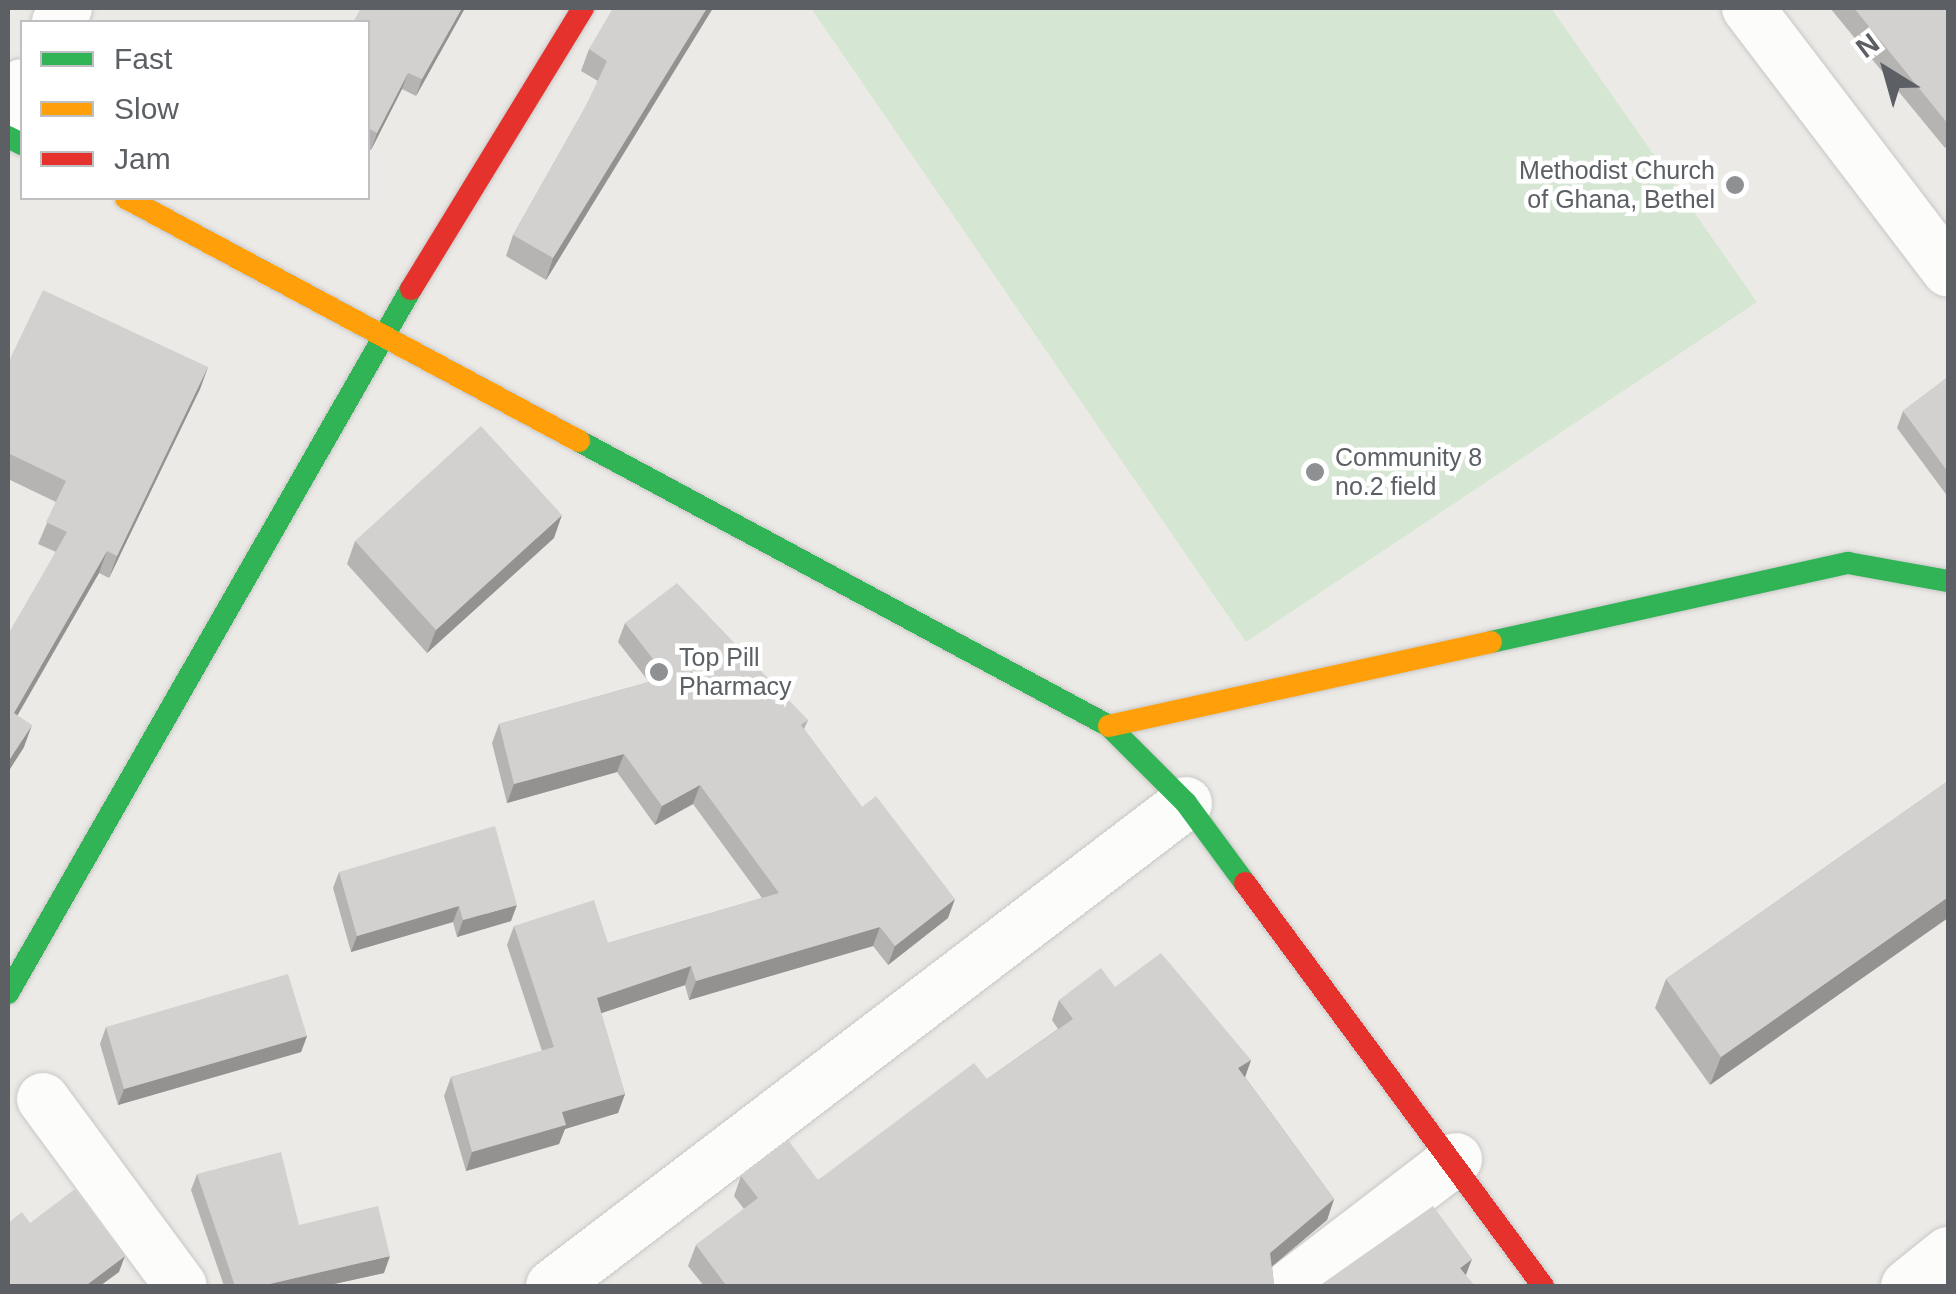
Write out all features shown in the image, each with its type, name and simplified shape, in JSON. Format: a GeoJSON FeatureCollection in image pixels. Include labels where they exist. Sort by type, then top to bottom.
{"type":"FeatureCollection","features":[{"type":"Feature","properties":{"kind":"street"},"geometry":{"type":"LineString","coordinates":[[8,993],[385,331],[583,8]]}},
{"type":"Feature","properties":{"kind":"street"},"geometry":{"type":"LineString","coordinates":[[1748,8],[1940,242]]}},
{"type":"Feature","properties":{"kind":"street"},"geometry":{"type":"LineString","coordinates":[[8,112],[20,89]]}},
{"type":"Feature","properties":{"kind":"street"},"geometry":{"type":"LineString","coordinates":[[130,200],[385,331],[1109,726],[1186,802],[1456,1159],[1543,1286]]}},
{"type":"Feature","properties":{"kind":"street"},"geometry":{"type":"LineString","coordinates":[[1109,726],[1848,562],[1948,581]]}},
{"type":"Feature","properties":{"kind":"street"},"geometry":{"type":"LineString","coordinates":[[552,1286],[1186,802]]}},
{"type":"Feature","properties":{"kind":"street"},"geometry":{"type":"LineString","coordinates":[[43,1099],[182,1286]]}},
{"type":"Feature","properties":{"kind":"street"},"geometry":{"type":"LineString","coordinates":[[1290,1286],[1456,1159]]}},
{"type":"Feature","properties":{"kind":"street"},"geometry":{"type":"LineString","coordinates":[[1907,1286],[1948,1253]]}},
{"type":"Feature","properties":{"kind":"green space","name":"Community 8 no.2 field"},"geometry":{"type":"Polygon","coordinates":[[[811,8],[1551,8],[1757,302],[1246,642],[811,8]]]}},
{"type":"Feature","properties":{"kind":"building"},"geometry":{"type":"Polygon","coordinates":[[[361,8],[462,8],[422,79],[408,73],[377,133],[370,129],[370,20],[354,20],[361,8]]]}},
{"type":"Feature","properties":{"kind":"building"},"geometry":{"type":"Polygon","coordinates":[[[613,8],[707,8],[553,258],[513,235],[607,61],[589,49],[613,8]]]}},
{"type":"Feature","properties":{"kind":"building"},"geometry":{"type":"Polygon","coordinates":[[[1854,8],[1948,8],[1948,124],[1854,8]]]}},
{"type":"Feature","properties":{"kind":"building"},"geometry":{"type":"Polygon","coordinates":[[[43,290],[208,367],[117,556],[107,551],[14,713],[32,725],[8,762],[8,635],[67,532],[46,522],[66,481],[8,453],[8,363],[43,290]]]}},
{"type":"Feature","properties":{"kind":"building"},"geometry":{"type":"Polygon","coordinates":[[[1948,377],[1948,472],[1903,411],[1948,377]]]}},
{"type":"Feature","properties":{"kind":"building"},"geometry":{"type":"Polygon","coordinates":[[[481,426],[562,515],[436,630],[355,541],[481,426]]]}},
{"type":"Feature","properties":{"kind":"building"},"geometry":{"type":"Polygon","coordinates":[[[677,583],[808,720],[801,725],[862,807],[876,796],[955,899],[895,946],[880,927],[696,981],[691,966],[597,998],[625,1094],[562,1112],[566,1125],[472,1152],[451,1077],[554,1047],[514,926],[594,900],[608,943],[779,893],[700,785],[662,806],[624,754],[514,784],[499,724],[667,677],[625,623],[677,583]]]}},
{"type":"Feature","properties":{"kind":"building"},"geometry":{"type":"Polygon","coordinates":[[[1948,781],[1948,897],[1721,1057],[1666,979],[1948,781]]]}},
{"type":"Feature","properties":{"kind":"building"},"geometry":{"type":"Polygon","coordinates":[[[495,826],[517,905],[463,920],[459,906],[357,936],[339,872],[495,826]]]}},
{"type":"Feature","properties":{"kind":"building"},"geometry":{"type":"Polygon","coordinates":[[[1161,953],[1251,1060],[1238,1068],[1334,1199],[1270,1253],[1274,1284],[1280,1286],[722,1286],[725,1284],[696,1245],[758,1198],[741,1176],[788,1140],[818,1180],[974,1063],[987,1079],[1073,1019],[1059,1000],[1101,968],[1115,987],[1161,953]]]}},
{"type":"Feature","properties":{"kind":"building"},"geometry":{"type":"Polygon","coordinates":[[[288,974],[307,1036],[124,1089],[106,1027],[288,974]]]}},
{"type":"Feature","properties":{"kind":"building"},"geometry":{"type":"Polygon","coordinates":[[[281,1152],[299,1225],[378,1206],[390,1256],[261,1286],[235,1286],[197,1174],[281,1152]]]}},
{"type":"Feature","properties":{"kind":"building"},"geometry":{"type":"Polygon","coordinates":[[[75,1189],[125,1256],[85,1286],[8,1286],[8,1223],[22,1212],[30,1223],[75,1189]]]}},
{"type":"Feature","properties":{"kind":"building"},"geometry":{"type":"Polygon","coordinates":[[[1433,1206],[1472,1259],[1460,1268],[1475,1286],[1319,1286],[1433,1206]]]}},
{"type":"Feature","properties":{"kind":"traffic: fast"},"geometry":{"type":"LineString","coordinates":[[8,137],[20,143]]}},
{"type":"Feature","properties":{"kind":"traffic: fast"},"geometry":{"type":"LineString","coordinates":[[8,993],[411,289]]}},
{"type":"Feature","properties":{"kind":"traffic: fast"},"geometry":{"type":"LineString","coordinates":[[579,441],[1109,726],[1186,803],[1245,883]]}},
{"type":"Feature","properties":{"kind":"traffic: fast"},"geometry":{"type":"LineString","coordinates":[[1491,642],[1848,563],[1948,581]]}},
{"type":"Feature","properties":{"kind":"traffic: slow"},"geometry":{"type":"LineString","coordinates":[[130,200],[579,441]]}},
{"type":"Feature","properties":{"kind":"traffic: slow"},"geometry":{"type":"LineString","coordinates":[[1109,726],[1491,642]]}},
{"type":"Feature","properties":{"kind":"traffic: jam"},"geometry":{"type":"LineString","coordinates":[[411,289],[583,8]]}},
{"type":"Feature","properties":{"kind":"traffic: jam"},"geometry":{"type":"LineString","coordinates":[[1245,883],[1543,1286]]}},
{"type":"Feature","properties":{"kind":"place","name":"Methodist Church of Ghana, Bethel"},"geometry":{"type":"Point","coordinates":[1735,185]}},
{"type":"Feature","properties":{"kind":"place","name":"Community 8 no.2 field"},"geometry":{"type":"Point","coordinates":[1315,472]}},
{"type":"Feature","properties":{"kind":"place","name":"Top Pill Pharmacy"},"geometry":{"type":"Point","coordinates":[659,672]}}]}
